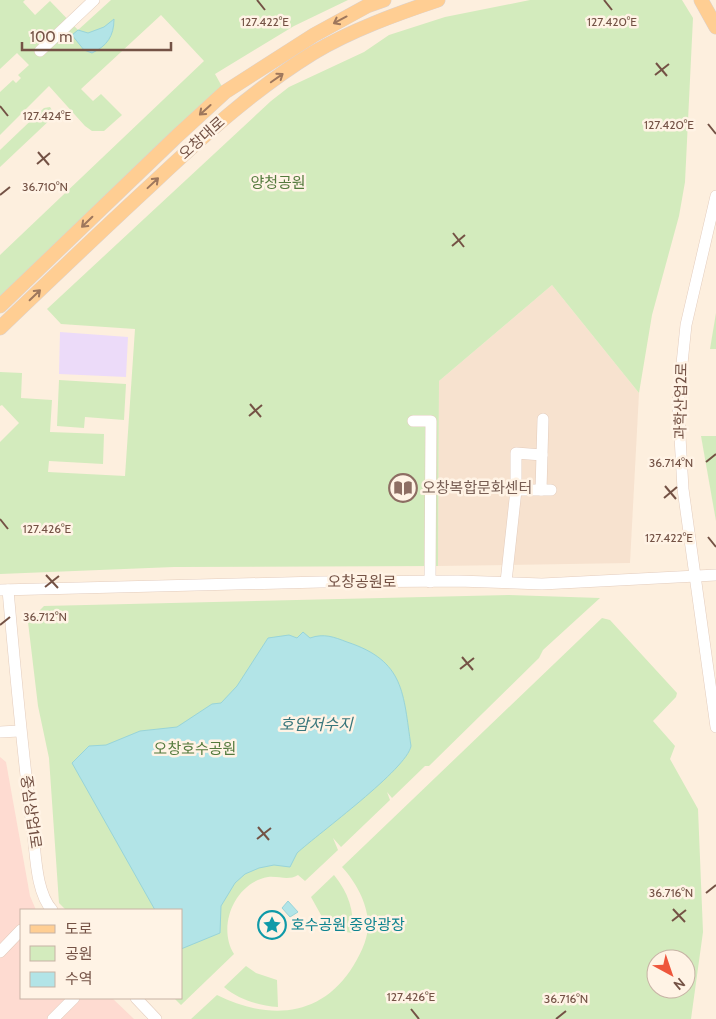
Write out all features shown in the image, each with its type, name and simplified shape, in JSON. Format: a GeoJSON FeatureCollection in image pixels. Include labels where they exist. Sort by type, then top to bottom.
{"type":"FeatureCollection","features":[{"type":"Feature","properties":{"kind":"main road","name":"오창대로"},"geometry":{"type":"LineString","coordinates":[[0,306],[177,136],[226,92],[314,35],[367,6],[384,0]]}},
{"type":"Feature","properties":{"kind":"main road","name":"오창대로"},"geometry":{"type":"LineString","coordinates":[[0,328],[171,166],[226,116],[261,88],[315,52],[352,33],[394,15],[438,0]]}},
{"type":"Feature","properties":{"kind":"main road"},"geometry":{"type":"LineString","coordinates":[[701,0],[716,28]]}},
{"type":"Feature","properties":{"kind":"street"},"geometry":{"type":"LineString","coordinates":[[40,51],[94,0]]}},
{"type":"Feature","properties":{"kind":"street","name":"과학산업2로"},"geometry":{"type":"LineString","coordinates":[[716,196],[686,325],[678,402],[683,488],[716,727]]}},
{"type":"Feature","properties":{"kind":"street"},"geometry":{"type":"LineString","coordinates":[[516,490],[546,490],[542,454],[543,418]]}},
{"type":"Feature","properties":{"kind":"street"},"geometry":{"type":"LineString","coordinates":[[413,421],[431,421],[430,582]]}},
{"type":"Feature","properties":{"kind":"street"},"geometry":{"type":"LineString","coordinates":[[506,582],[516,490],[516,453],[542,454]]}},
{"type":"Feature","properties":{"kind":"street","name":"오창공원로"},"geometry":{"type":"LineString","coordinates":[[19,731],[4,590],[33,587],[430,582],[542,584],[716,576]]}},
{"type":"Feature","properties":{"kind":"street"},"geometry":{"type":"LineString","coordinates":[[0,732],[19,731]]}},
{"type":"Feature","properties":{"kind":"street","name":"중심상업1로"},"geometry":{"type":"LineString","coordinates":[[19,731],[45,908]]}},
{"type":"Feature","properties":{"kind":"street"},"geometry":{"type":"LineString","coordinates":[[0,952],[20,931]]}},
{"type":"Feature","properties":{"kind":"street"},"geometry":{"type":"LineString","coordinates":[[53,1019],[73,999]]}},
{"type":"Feature","properties":{"kind":"street"},"geometry":{"type":"LineString","coordinates":[[137,999],[156,1019]]}},
{"type":"Feature","properties":{"kind":"shaded area"},"geometry":{"type":"Polygon","coordinates":[[[552,285],[639,393],[630,563],[438,566],[439,381],[552,285]]]}},
{"type":"Feature","properties":{"kind":"shaded area"},"geometry":{"type":"Polygon","coordinates":[[[60,332],[128,337],[126,377],[59,374],[60,332]]]}},
{"type":"Feature","properties":{"kind":"shaded area"},"geometry":{"type":"Polygon","coordinates":[[[0,757],[6,762],[30,896],[36,909],[20,909],[20,999],[113,999],[134,1019],[0,1019],[0,757]]]}},
{"type":"Feature","properties":{"kind":"green space"},"geometry":{"type":"Polygon","coordinates":[[[0,0],[25,0],[23,2],[35,15],[50,1],[78,30],[111,0],[348,0],[294,26],[215,74],[225,92],[0,305],[0,255],[204,61],[161,15],[81,89],[93,101],[101,94],[122,115],[104,131],[92,131],[85,126],[49,86],[0,135],[0,92],[13,80],[16,83],[21,78],[18,75],[29,65],[17,53],[0,69],[0,0]]]}},
{"type":"Feature","properties":{"kind":"green space","name":"양청공원"},"geometry":{"type":"Polygon","coordinates":[[[530,0],[682,0],[693,18],[685,182],[679,216],[652,315],[639,393],[552,285],[439,381],[438,566],[174,567],[0,574],[0,442],[19,423],[2,405],[0,406],[0,372],[22,373],[21,398],[52,400],[50,432],[104,434],[103,464],[49,461],[48,472],[125,476],[135,329],[61,324],[47,309],[271,101],[289,87],[364,52],[389,35],[445,17],[530,0]]]}},
{"type":"Feature","properties":{"kind":"green space"},"geometry":{"type":"Polygon","coordinates":[[[50,107],[53,117],[0,167],[0,150],[44,108],[50,107]]]}},
{"type":"Feature","properties":{"kind":"green space"},"geometry":{"type":"Polygon","coordinates":[[[716,313],[716,349],[710,349],[716,313]]]}},
{"type":"Feature","properties":{"kind":"green space"},"geometry":{"type":"Polygon","coordinates":[[[59,380],[126,384],[124,420],[85,417],[84,428],[57,426],[59,380]]]}},
{"type":"Feature","properties":{"kind":"green space"},"geometry":{"type":"Polygon","coordinates":[[[701,436],[716,436],[716,521],[701,436]]]}},
{"type":"Feature","properties":{"kind":"green space","name":"오창호수공원"},"geometry":{"type":"Polygon","coordinates":[[[509,595],[600,598],[543,650],[539,658],[429,766],[425,766],[392,798],[387,792],[390,800],[341,847],[333,838],[338,850],[305,881],[298,875],[287,878],[268,877],[256,881],[246,888],[238,897],[228,919],[229,943],[234,954],[181,1005],[175,999],[182,999],[182,909],[65,909],[59,903],[49,758],[38,706],[28,622],[44,606],[509,595]]]}},
{"type":"Feature","properties":{"kind":"green space"},"geometry":{"type":"Polygon","coordinates":[[[602,618],[610,620],[677,693],[676,697],[653,721],[675,746],[670,759],[698,809],[703,932],[696,983],[696,949],[646,949],[646,999],[694,999],[691,1019],[191,1019],[217,995],[253,1008],[271,1011],[289,1010],[306,1006],[322,998],[337,987],[357,960],[363,948],[368,928],[363,900],[342,867],[602,618]]]}},
{"type":"Feature","properties":{"kind":"green space"},"geometry":{"type":"Polygon","coordinates":[[[334,875],[347,895],[351,909],[352,933],[323,928],[321,915],[311,897],[334,875]]]}},
{"type":"Feature","properties":{"kind":"green space"},"geometry":{"type":"Polygon","coordinates":[[[246,966],[256,973],[277,980],[278,1007],[249,1001],[224,987],[246,966]]]}},
{"type":"Feature","properties":{"kind":"water"},"geometry":{"type":"Polygon","coordinates":[[[114,19],[113,31],[109,40],[92,53],[84,50],[72,35],[78,30],[88,33],[104,27],[114,19]]]}},
{"type":"Feature","properties":{"kind":"water","name":"호암저수지"},"geometry":{"type":"Polygon","coordinates":[[[303,632],[310,638],[329,636],[342,640],[366,650],[391,669],[403,695],[411,746],[395,770],[361,801],[297,853],[290,867],[274,865],[259,868],[245,874],[235,883],[221,906],[220,933],[182,949],[182,909],[154,909],[72,763],[89,746],[106,745],[140,731],[177,727],[212,704],[221,703],[237,686],[268,638],[289,635],[297,638],[303,632]]]}},
{"type":"Feature","properties":{"kind":"water"},"geometry":{"type":"Polygon","coordinates":[[[288,901],[298,912],[290,917],[282,908],[288,901]]]}},
{"type":"Feature","properties":{"kind":"place","name":"오창복합문화센터"},"geometry":{"type":"Point","coordinates":[403,488]}},
{"type":"Feature","properties":{"kind":"place","name":"호수공원 중앙광장"},"geometry":{"type":"Point","coordinates":[272,925]}}]}
